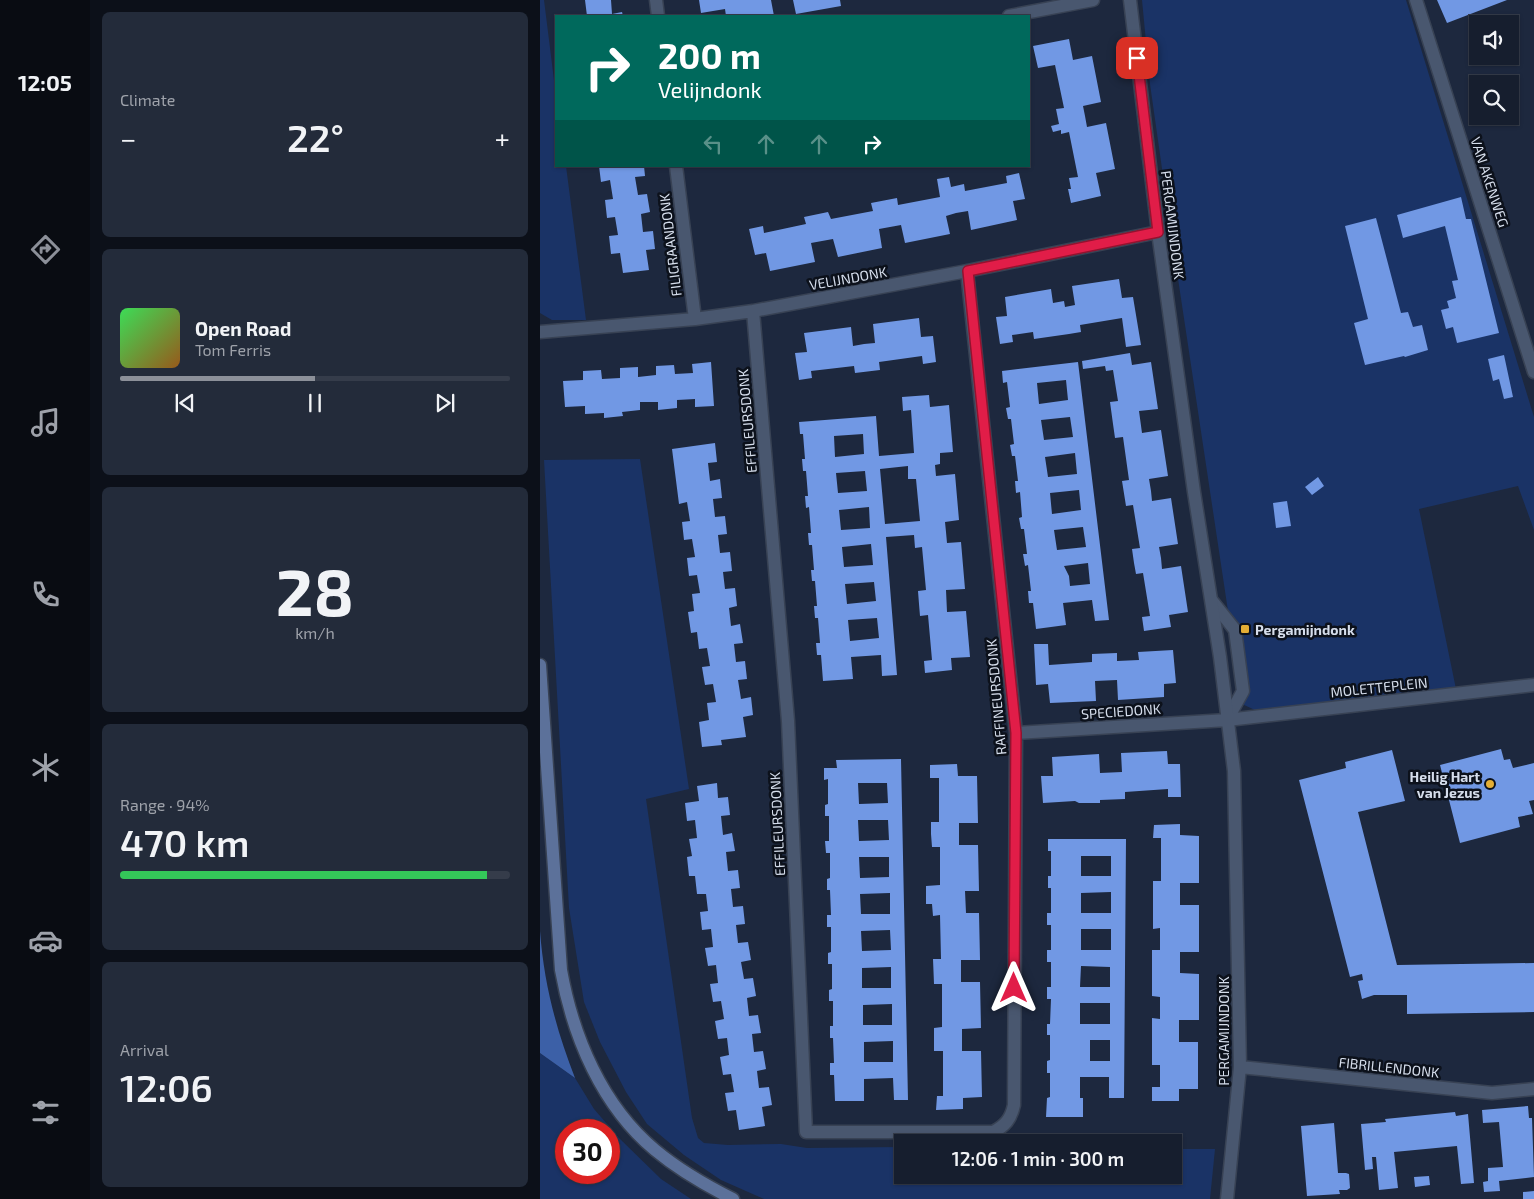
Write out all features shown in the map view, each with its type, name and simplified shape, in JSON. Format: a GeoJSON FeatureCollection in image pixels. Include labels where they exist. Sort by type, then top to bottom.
{"type":"FeatureCollection","features":[{"type":"Feature","properties":{"kind":"street"},"geometry":{"type":"LineString","coordinates":[[656,0],[658,15]]}},
{"type":"Feature","properties":{"kind":"street"},"geometry":{"type":"LineString","coordinates":[[1014,15],[1093,0]]}},
{"type":"Feature","properties":{"kind":"street","name":"PERGAMIJNDONK"},"geometry":{"type":"LineString","coordinates":[[1130,0],[1158,232],[1194,492],[1212,601],[1234,771],[1240,1067],[1227,1199]]}},
{"type":"Feature","properties":{"kind":"street","name":"VAN AKENWEG"},"geometry":{"type":"LineString","coordinates":[[1416,0],[1534,372]]}},
{"type":"Feature","properties":{"kind":"street","name":"FILIGRAANDONK"},"geometry":{"type":"LineString","coordinates":[[676,167],[694,319]]}},
{"type":"Feature","properties":{"kind":"street","name":"VELIJNDONK"},"geometry":{"type":"LineString","coordinates":[[540,332],[694,319],[753,311],[968,271],[1158,232]]}},
{"type":"Feature","properties":{"kind":"street","name":"RAFFINEURSDONK"},"geometry":{"type":"LineString","coordinates":[[968,271],[1016,733],[1014,1106],[1008,1122]]}},
{"type":"Feature","properties":{"kind":"street","name":"EFFILEURSDONK"},"geometry":{"type":"LineString","coordinates":[[753,311],[788,722],[806,1132],[992,1132],[1002,1128],[1008,1122]]}},
{"type":"Feature","properties":{"kind":"street"},"geometry":{"type":"LineString","coordinates":[[1212,601],[1235,630],[1242,682],[1243,691],[1227,720]]}},
{"type":"Feature","properties":{"kind":"street"},"geometry":{"type":"LineString","coordinates":[[540,666],[561,970],[566,996],[582,1048],[615,1105],[642,1138],[688,1175],[733,1199]]}},
{"type":"Feature","properties":{"kind":"street","name":"MOLETTEPLEIN"},"geometry":{"type":"LineString","coordinates":[[1227,720],[1534,685]]}},
{"type":"Feature","properties":{"kind":"street","name":"SPECIEDONK"},"geometry":{"type":"LineString","coordinates":[[1016,733],[1227,720]]}},
{"type":"Feature","properties":{"kind":"street","name":"FIBRILLENDONK"},"geometry":{"type":"LineString","coordinates":[[1240,1067],[1492,1093],[1534,1089]]}},
{"type":"Feature","properties":{"kind":"shaded area"},"geometry":{"type":"Polygon","coordinates":[[[540,0],[544,0],[555,88],[555,167],[566,167],[586,320],[552,320],[540,313],[540,0]]]}},
{"type":"Feature","properties":{"kind":"shaded area"},"geometry":{"type":"Polygon","coordinates":[[[1142,0],[1406,0],[1534,417],[1534,530],[1518,486],[1419,509],[1456,689],[1255,710],[1242,704],[1171,232],[1150,84],[1142,0]]]}},
{"type":"Feature","properties":{"kind":"shaded area"},"geometry":{"type":"Polygon","coordinates":[[[640,459],[689,789],[646,799],[692,1118],[698,1138],[704,1143],[728,1145],[781,1144],[807,1148],[894,1147],[894,1184],[1182,1184],[1182,1149],[1215,1149],[1210,1199],[764,1199],[721,1180],[684,1155],[647,1124],[626,1092],[600,1042],[584,1002],[569,908],[544,460],[640,459]]]}},
{"type":"Feature","properties":{"kind":"shaded area"},"geometry":{"type":"Polygon","coordinates":[[[540,931],[544,969],[552,1006],[575,1078],[540,1053],[540,931]]]}},
{"type":"Feature","properties":{"kind":"shaded area"},"geometry":{"type":"Polygon","coordinates":[[[540,1053],[575,1078],[594,1109],[603,1119],[555,1119],[555,1184],[620,1184],[620,1139],[661,1179],[691,1199],[540,1199],[540,1053]]]}},
{"type":"Feature","properties":{"kind":"building"},"geometry":{"type":"Polygon","coordinates":[[[585,0],[611,0],[612,14],[622,12],[623,15],[587,15],[585,0]]]}},
{"type":"Feature","properties":{"kind":"building"},"geometry":{"type":"Polygon","coordinates":[[[699,0],[771,0],[774,15],[726,15],[725,9],[701,13],[699,0]]]}},
{"type":"Feature","properties":{"kind":"building"},"geometry":{"type":"Polygon","coordinates":[[[793,0],[840,0],[841,6],[796,14],[793,0]]]}},
{"type":"Feature","properties":{"kind":"building"},"geometry":{"type":"Polygon","coordinates":[[[1437,0],[1507,0],[1447,23],[1437,0]]]}},
{"type":"Feature","properties":{"kind":"building"},"geometry":{"type":"Polygon","coordinates":[[[1069,39],[1073,60],[1092,56],[1101,102],[1083,106],[1087,127],[1106,123],[1115,169],[1096,173],[1101,196],[1071,203],[1068,189],[1071,189],[1069,178],[1078,177],[1069,132],[1061,134],[1061,130],[1053,132],[1051,126],[1059,124],[1056,109],[1064,108],[1055,65],[1038,68],[1033,46],[1069,39]]]}},
{"type":"Feature","properties":{"kind":"building"},"geometry":{"type":"Polygon","coordinates":[[[599,167],[644,167],[645,176],[635,177],[638,195],[647,194],[650,212],[641,214],[643,232],[653,231],[655,249],[646,250],[649,270],[623,273],[620,253],[611,254],[609,236],[618,235],[615,217],[607,218],[605,200],[613,199],[610,180],[601,182],[599,167]]]}},
{"type":"Feature","properties":{"kind":"building"},"geometry":{"type":"Polygon","coordinates":[[[1019,173],[1025,199],[1013,201],[1017,220],[971,230],[968,211],[956,213],[946,216],[950,234],[905,243],[901,225],[879,229],[882,248],[838,257],[833,239],[811,243],[815,262],[770,271],[766,253],[755,255],[749,229],[763,226],[764,233],[806,224],[804,217],[828,212],[831,219],[873,211],[871,203],[897,198],[898,205],[940,197],[937,179],[949,177],[951,187],[964,184],[965,191],[1007,183],[1006,176],[1019,173]]]}},
{"type":"Feature","properties":{"kind":"building"},"geometry":{"type":"Polygon","coordinates":[[[1461,197],[1466,219],[1471,219],[1499,333],[1457,343],[1453,327],[1446,329],[1441,310],[1449,308],[1447,301],[1456,298],[1452,281],[1458,280],[1445,226],[1403,238],[1397,215],[1461,197]]]}},
{"type":"Feature","properties":{"kind":"building"},"geometry":{"type":"Polygon","coordinates":[[[1376,218],[1401,313],[1408,312],[1413,327],[1422,325],[1428,350],[1365,365],[1354,323],[1368,319],[1345,226],[1376,218]]]}},
{"type":"Feature","properties":{"kind":"building"},"geometry":{"type":"Polygon","coordinates":[[[1119,279],[1122,298],[1133,297],[1141,345],[1126,347],[1122,318],[1080,325],[1081,332],[1069,334],[1034,339],[1033,332],[1012,335],[1013,342],[1000,344],[996,317],[1007,316],[1005,297],[1051,289],[1053,303],[1064,301],[1065,307],[1075,305],[1072,286],[1119,279]]]}},
{"type":"Feature","properties":{"kind":"building"},"geometry":{"type":"Polygon","coordinates":[[[919,318],[921,337],[933,336],[936,362],[923,364],[922,356],[879,362],[880,370],[855,373],[854,366],[811,371],[812,378],[799,380],[795,353],[807,352],[804,333],[851,327],[853,346],[875,343],[873,324],[919,318]]]}},
{"type":"Feature","properties":{"kind":"building"},"geometry":{"type":"Polygon","coordinates":[[[1130,353],[1132,365],[1151,362],[1158,409],[1139,411],[1142,433],[1161,430],[1168,476],[1149,479],[1152,501],[1171,498],[1178,544],[1159,547],[1162,569],[1181,566],[1188,612],[1169,615],[1171,627],[1144,631],[1142,617],[1150,616],[1143,573],[1136,574],[1134,563],[1132,549],[1140,548],[1133,505],[1126,506],[1122,481],[1129,480],[1123,437],[1115,438],[1110,402],[1118,401],[1113,370],[1106,371],[1105,366],[1083,369],[1082,361],[1130,353]]]}},
{"type":"Feature","properties":{"kind":"building"},"geometry":{"type":"Polygon","coordinates":[[[1504,355],[1513,397],[1504,399],[1499,379],[1493,381],[1488,359],[1504,355]]]}},
{"type":"Feature","properties":{"kind":"building"},"geometry":{"type":"Polygon","coordinates":[[[711,362],[714,406],[695,407],[695,399],[677,400],[677,408],[658,410],[658,402],[640,402],[640,410],[622,412],[623,416],[604,418],[604,413],[585,414],[585,406],[565,407],[563,381],[583,380],[583,371],[601,370],[602,379],[620,378],[620,368],[638,367],[638,377],[656,375],[656,366],[674,365],[675,374],[693,373],[692,364],[711,362]]]}},
{"type":"Feature","properties":{"kind":"building"},"geometry":{"type":"Polygon","coordinates":[[[1078,362],[1109,620],[1095,621],[1092,600],[1063,603],[1066,625],[1036,629],[1033,603],[1029,603],[1028,591],[1031,591],[1028,565],[1025,566],[1023,554],[1027,554],[1024,529],[1021,529],[1019,518],[1022,517],[1020,492],[1016,493],[1015,481],[1018,481],[1015,456],[1012,456],[1010,445],[1014,444],[1011,419],[1008,419],[1006,408],[1010,407],[1007,382],[1003,383],[1002,371],[1078,362]],[[1066,380],[1037,383],[1039,404],[1068,400],[1066,380]],[[1070,417],[1041,420],[1044,440],[1073,437],[1070,417]],[[1075,453],[1045,457],[1048,477],[1077,474],[1075,453]],[[1079,490],[1050,493],[1052,514],[1081,510],[1079,490]],[[1083,527],[1054,530],[1057,550],[1086,547],[1083,527]],[[1088,563],[1064,566],[1069,576],[1070,586],[1090,584],[1088,563]]]}},
{"type":"Feature","properties":{"kind":"building"},"geometry":{"type":"Polygon","coordinates":[[[929,395],[930,407],[949,405],[953,452],[940,453],[940,464],[935,465],[936,476],[955,474],[959,520],[945,522],[947,543],[961,542],[965,589],[946,590],[947,612],[966,611],[970,657],[951,658],[952,670],[925,673],[924,661],[932,660],[928,615],[920,616],[918,591],[926,590],[922,547],[915,548],[914,535],[886,537],[897,675],[882,676],[881,655],[851,657],[853,679],[823,681],[821,655],[817,655],[816,643],[820,643],[818,618],[815,618],[814,606],[817,606],[815,581],[812,581],[811,570],[814,570],[812,545],[809,545],[808,533],[811,533],[809,507],[806,508],[805,496],[808,496],[806,471],[803,471],[802,459],[805,459],[803,434],[800,434],[799,422],[876,416],[879,456],[914,453],[911,410],[903,411],[902,397],[929,395]],[[863,434],[834,436],[835,457],[864,454],[863,434]],[[908,466],[880,469],[885,524],[920,521],[916,479],[908,479],[908,466]],[[865,471],[836,473],[838,493],[867,491],[865,471]],[[869,507],[839,510],[841,530],[870,528],[869,507]],[[871,544],[842,547],[844,567],[873,565],[871,544]],[[874,582],[845,584],[847,604],[876,601],[874,582]],[[877,618],[848,620],[850,641],[879,638],[877,618]]]}},
{"type":"Feature","properties":{"kind":"building"},"geometry":{"type":"Polygon","coordinates":[[[715,443],[717,462],[708,463],[710,481],[720,479],[722,498],[713,499],[715,517],[725,516],[727,534],[718,535],[720,553],[730,552],[732,571],[723,572],[725,589],[735,588],[737,606],[729,608],[731,626],[740,624],[743,643],[734,644],[736,662],[745,661],[747,679],[738,680],[741,699],[751,697],[753,715],[743,717],[746,737],[721,740],[722,745],[702,747],[699,722],[709,720],[707,703],[716,702],[713,684],[705,685],[702,667],[710,666],[707,648],[699,649],[697,632],[691,633],[688,612],[694,611],[692,594],[700,593],[697,575],[689,576],[687,558],[695,557],[692,539],[684,540],[682,522],[690,521],[687,502],[679,504],[672,449],[715,443]]]}},
{"type":"Feature","properties":{"kind":"building"},"geometry":{"type":"Polygon","coordinates":[[[1318,477],[1324,486],[1312,495],[1305,487],[1318,477]]]}},
{"type":"Feature","properties":{"kind":"building"},"geometry":{"type":"Polygon","coordinates":[[[1287,501],[1291,526],[1276,528],[1273,503],[1287,501]]]}},
{"type":"Feature","properties":{"kind":"building"},"geometry":{"type":"Polygon","coordinates":[[[1034,644],[1048,644],[1049,665],[1092,662],[1092,654],[1117,653],[1117,661],[1139,660],[1138,652],[1173,650],[1176,683],[1164,684],[1164,697],[1118,700],[1117,680],[1095,681],[1096,701],[1050,703],[1048,684],[1036,685],[1034,644]]]}},
{"type":"Feature","properties":{"kind":"building","name":"Heilig Hart van Jezus"},"geometry":{"type":"Polygon","coordinates":[[[1501,749],[1504,760],[1510,759],[1513,768],[1534,763],[1534,800],[1529,801],[1533,814],[1518,817],[1520,827],[1460,843],[1440,765],[1501,749]]]}},
{"type":"Feature","properties":{"kind":"building"},"geometry":{"type":"Polygon","coordinates":[[[1392,750],[1405,801],[1358,812],[1397,965],[1534,963],[1534,1012],[1407,1014],[1407,995],[1374,995],[1362,999],[1358,981],[1363,980],[1362,974],[1350,977],[1299,780],[1346,768],[1345,762],[1392,750]]]}},
{"type":"Feature","properties":{"kind":"building"},"geometry":{"type":"Polygon","coordinates":[[[1167,751],[1168,764],[1180,764],[1181,797],[1168,797],[1168,789],[1125,792],[1125,799],[1100,800],[1100,803],[1079,803],[1075,801],[1043,803],[1041,776],[1053,776],[1052,757],[1099,754],[1100,773],[1122,772],[1121,753],[1167,751]]]}},
{"type":"Feature","properties":{"kind":"building"},"geometry":{"type":"Polygon","coordinates":[[[901,759],[908,1100],[894,1100],[893,1078],[864,1079],[864,1101],[835,1101],[834,1075],[830,1075],[830,1063],[834,1063],[833,1038],[830,1038],[830,1026],[833,1026],[833,1001],[829,1001],[829,990],[832,989],[832,964],[828,964],[828,953],[831,952],[831,927],[827,927],[827,915],[831,915],[830,890],[827,890],[827,879],[830,878],[830,853],[826,853],[825,841],[829,841],[829,816],[825,816],[825,805],[828,804],[828,779],[824,780],[824,768],[837,768],[836,760],[901,759]],[[858,783],[859,804],[888,803],[887,783],[858,783]],[[858,820],[859,841],[889,840],[888,820],[858,820]],[[859,857],[860,878],[889,877],[889,857],[859,857]],[[890,893],[860,894],[861,914],[890,914],[890,893]],[[890,930],[861,931],[862,951],[891,950],[890,930]],[[891,967],[862,968],[862,988],[891,988],[891,967]],[[892,1004],[863,1005],[863,1025],[892,1025],[892,1004]],[[893,1041],[864,1042],[864,1062],[893,1062],[893,1041]]]}},
{"type":"Feature","properties":{"kind":"building"},"geometry":{"type":"Polygon","coordinates":[[[957,764],[958,776],[977,776],[978,823],[959,823],[959,845],[978,845],[979,891],[965,891],[966,913],[979,913],[980,960],[961,960],[961,982],[980,982],[981,1028],[962,1029],[962,1051],[981,1051],[982,1097],[963,1098],[963,1109],[936,1110],[937,1096],[943,1096],[943,1051],[934,1051],[934,1028],[942,1027],[942,984],[934,984],[933,959],[941,959],[940,915],[933,916],[932,904],[926,904],[926,886],[940,885],[940,847],[932,847],[931,834],[931,822],[939,822],[939,778],[930,778],[930,765],[957,764]]]}},
{"type":"Feature","properties":{"kind":"building"},"geometry":{"type":"Polygon","coordinates":[[[717,783],[718,798],[728,797],[730,815],[721,816],[723,835],[732,833],[735,851],[726,852],[728,871],[738,870],[740,888],[731,889],[733,907],[743,906],[745,924],[736,925],[738,943],[748,942],[751,960],[741,962],[744,979],[753,978],[756,996],[747,998],[749,1016],[758,1015],[761,1033],[752,1034],[754,1052],[763,1051],[766,1069],[757,1071],[759,1088],[769,1087],[772,1105],[762,1107],[765,1126],[739,1130],[736,1110],[728,1111],[725,1093],[734,1092],[731,1074],[723,1075],[720,1057],[729,1055],[727,1038],[718,1039],[715,1021],[724,1019],[721,1001],[713,1002],[710,984],[718,983],[716,965],[708,966],[705,948],[713,947],[711,929],[702,930],[700,912],[708,911],[706,894],[697,894],[695,876],[689,876],[687,857],[692,856],[689,839],[697,838],[695,820],[687,821],[685,803],[699,801],[697,786],[717,783]]]}},
{"type":"Feature","properties":{"kind":"building"},"geometry":{"type":"Polygon","coordinates":[[[1180,824],[1180,835],[1199,836],[1199,883],[1180,883],[1180,905],[1199,905],[1199,952],[1180,952],[1180,973],[1199,974],[1199,1020],[1179,1020],[1179,1042],[1198,1042],[1198,1089],[1179,1089],[1179,1101],[1152,1101],[1152,1087],[1160,1087],[1160,1065],[1152,1065],[1152,1018],[1160,1019],[1160,997],[1152,996],[1152,950],[1160,950],[1160,928],[1153,929],[1153,881],[1161,881],[1161,838],[1153,838],[1154,825],[1180,824]]]}},
{"type":"Feature","properties":{"kind":"building"},"geometry":{"type":"Polygon","coordinates":[[[1048,839],[1126,839],[1124,1098],[1109,1098],[1109,1077],[1080,1077],[1080,1098],[1083,1098],[1083,1117],[1046,1117],[1047,1098],[1050,1097],[1050,1073],[1047,1073],[1047,1061],[1050,1060],[1050,1035],[1047,1035],[1047,1024],[1050,1024],[1051,999],[1047,999],[1047,987],[1051,987],[1051,962],[1047,962],[1047,950],[1051,950],[1051,925],[1047,925],[1047,913],[1051,913],[1051,888],[1048,888],[1048,876],[1051,876],[1051,851],[1048,851],[1048,839]],[[1081,856],[1081,876],[1111,876],[1111,856],[1081,856]],[[1111,892],[1081,893],[1081,913],[1111,913],[1111,892]],[[1081,929],[1081,950],[1111,950],[1111,929],[1081,929]],[[1081,966],[1080,987],[1110,987],[1110,967],[1081,966]],[[1080,1003],[1080,1024],[1110,1024],[1110,1003],[1080,1003]],[[1090,1040],[1090,1061],[1110,1061],[1110,1040],[1090,1040]]]}},
{"type":"Feature","properties":{"kind":"building"},"geometry":{"type":"Polygon","coordinates":[[[1528,1106],[1529,1118],[1532,1118],[1534,1177],[1499,1181],[1500,1191],[1484,1192],[1483,1182],[1488,1181],[1488,1168],[1503,1167],[1499,1122],[1483,1123],[1482,1110],[1528,1106]]]}},
{"type":"Feature","properties":{"kind":"building"},"geometry":{"type":"Polygon","coordinates":[[[1455,1112],[1456,1116],[1468,1114],[1474,1183],[1461,1184],[1457,1146],[1394,1152],[1398,1188],[1379,1190],[1376,1157],[1372,1157],[1373,1169],[1365,1170],[1361,1124],[1386,1122],[1385,1119],[1455,1112]]]}},
{"type":"Feature","properties":{"kind":"building"},"geometry":{"type":"Polygon","coordinates":[[[1334,1123],[1338,1173],[1349,1174],[1350,1188],[1339,1190],[1340,1194],[1307,1196],[1301,1126],[1334,1123]]]}},
{"type":"Feature","properties":{"kind":"building"},"geometry":{"type":"Polygon","coordinates":[[[1429,1176],[1430,1185],[1415,1187],[1414,1177],[1429,1176]]]}},
{"type":"Feature","properties":{"kind":"building"},"geometry":{"type":"Polygon","coordinates":[[[1534,1191],[1534,1199],[1523,1199],[1523,1192],[1534,1191]]]}},
{"type":"Feature","properties":{"kind":"place","name":"Pergamijndonk"},"geometry":{"type":"Point","coordinates":[1245,629]}},
{"type":"Feature","properties":{"kind":"place","name":"Heilig Hart van Jezus"},"geometry":{"type":"Point","coordinates":[1490,784]}},
{"type":"Feature","properties":{"kind":"route"},"geometry":{"type":"LineString","coordinates":[[1014,988],[1016,733],[968,271],[1158,232],[1137,58]]}}]}
